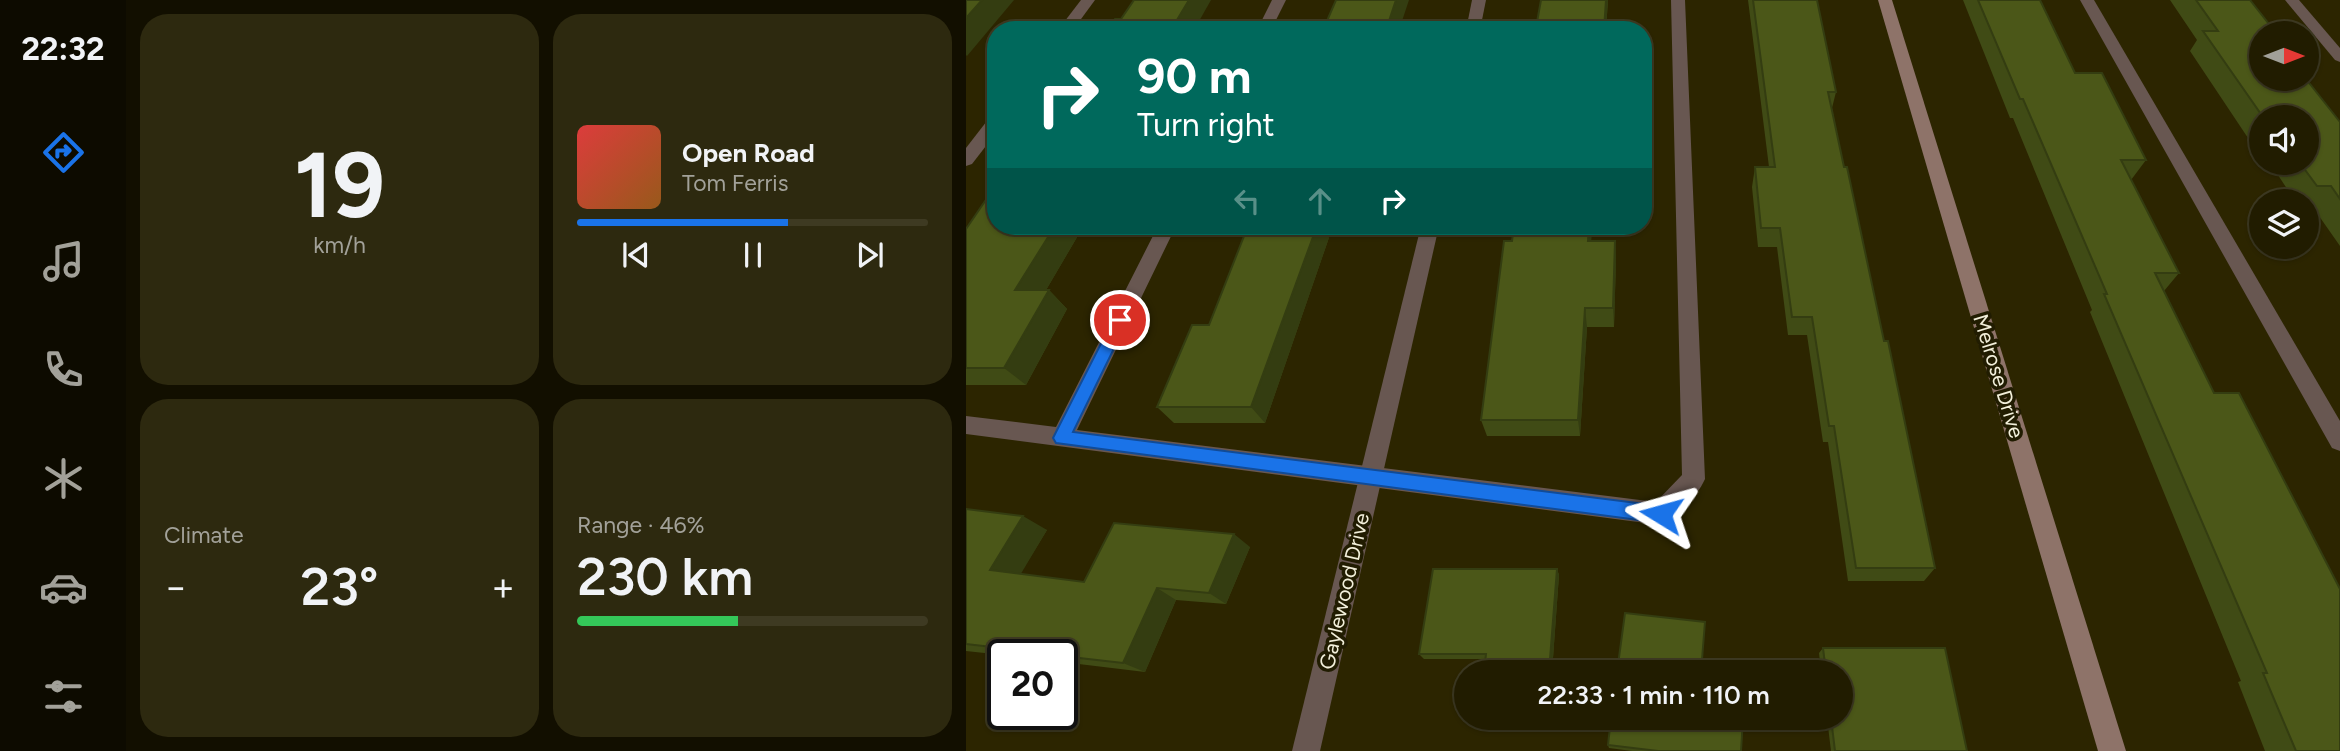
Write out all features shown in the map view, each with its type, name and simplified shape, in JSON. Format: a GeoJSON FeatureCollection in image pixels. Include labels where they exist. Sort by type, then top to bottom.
{"type":"FeatureCollection","features":[{"type":"Feature","properties":{"kind":"street"},"geometry":{"type":"LineString","coordinates":[[1072,21],[1088,0]]}},
{"type":"Feature","properties":{"kind":"street"},"geometry":{"type":"LineString","coordinates":[[1268,21],[1279,0]]}},
{"type":"Feature","properties":{"kind":"street"},"geometry":{"type":"LineString","coordinates":[[1475,21],[1479,0]]}},
{"type":"Feature","properties":{"kind":"street"},"geometry":{"type":"LineString","coordinates":[[966,425],[1661,514],[1693,479],[1678,0]]}},
{"type":"Feature","properties":{"kind":"street","name":"Melrose Drive"},"geometry":{"type":"LineString","coordinates":[[1885,0],[2112,751]]}},
{"type":"Feature","properties":{"kind":"street"},"geometry":{"type":"LineString","coordinates":[[2087,0],[2340,441]]}},
{"type":"Feature","properties":{"kind":"street"},"geometry":{"type":"LineString","coordinates":[[2292,0],[2340,57]]}},
{"type":"Feature","properties":{"kind":"street"},"geometry":{"type":"LineString","coordinates":[[966,160],[987,133]]}},
{"type":"Feature","properties":{"kind":"street"},"geometry":{"type":"LineString","coordinates":[[1062,438],[1163,235]]}},
{"type":"Feature","properties":{"kind":"street","name":"Gaylewood Drive"},"geometry":{"type":"LineString","coordinates":[[1306,751],[1428,235]]}},
{"type":"Feature","properties":{"kind":"building"},"geometry":{"type":"Polygon","coordinates":[[[966,0],[982,0],[966,18],[966,0]]]}},
{"type":"Feature","properties":{"kind":"building"},"geometry":{"type":"Polygon","coordinates":[[[1134,0],[1189,0],[1176,21],[1114,21],[1121,19],[1134,0]]]}},
{"type":"Feature","properties":{"kind":"building"},"geometry":{"type":"Polygon","coordinates":[[[1336,0],[1396,0],[1389,21],[1327,21],[1336,0]]]}},
{"type":"Feature","properties":{"kind":"building"},"geometry":{"type":"Polygon","coordinates":[[[1541,0],[1606,0],[1605,21],[1537,21],[1541,0]]]}},
{"type":"Feature","properties":{"kind":"building"},"geometry":{"type":"Polygon","coordinates":[[[1753,0],[1817,0],[1836,92],[1828,92],[1884,341],[1888,341],[1935,568],[1856,568],[1834,426],[1829,426],[1812,317],[1792,317],[1780,228],[1761,228],[1755,167],[1775,167],[1753,0]]]}},
{"type":"Feature","properties":{"kind":"building"},"geometry":{"type":"Polygon","coordinates":[[[1978,0],[2040,0],[2075,73],[2102,73],[2146,160],[2121,160],[2179,273],[2155,273],[2214,393],[2239,393],[2340,589],[2340,751],[2296,751],[2263,673],[2267,673],[2104,294],[2107,294],[1978,0]]]}},
{"type":"Feature","properties":{"kind":"building"},"geometry":{"type":"Polygon","coordinates":[[[2196,0],[2250,0],[2267,21],[2249,21],[2249,91],[2315,91],[2340,122],[2340,199],[2331,186],[2317,186],[2309,175],[2319,175],[2319,105],[2255,105],[2203,31],[2218,31],[2196,0]]]}},
{"type":"Feature","properties":{"kind":"building"},"geometry":{"type":"Polygon","coordinates":[[[987,198],[987,235],[1049,235],[1015,290],[1049,290],[1004,368],[966,368],[966,229],[987,198]]]}},
{"type":"Feature","properties":{"kind":"building"},"geometry":{"type":"Polygon","coordinates":[[[1244,235],[1314,235],[1251,407],[1157,407],[1192,325],[1209,325],[1244,235]]]}},
{"type":"Feature","properties":{"kind":"building"},"geometry":{"type":"Polygon","coordinates":[[[1513,235],[1588,235],[1588,241],[1615,241],[1613,308],[1585,308],[1578,420],[1481,420],[1504,241],[1512,241],[1513,235]]]}},
{"type":"Feature","properties":{"kind":"building"},"geometry":{"type":"Polygon","coordinates":[[[966,509],[1023,516],[990,570],[1084,582],[1114,523],[1234,534],[1209,593],[1157,588],[1123,663],[1078,658],[1078,639],[987,639],[987,646],[966,644],[966,509]]]}},
{"type":"Feature","properties":{"kind":"building"},"geometry":{"type":"Polygon","coordinates":[[[1433,569],[1557,569],[1550,660],[1485,660],[1486,654],[1419,654],[1433,569]]]}},
{"type":"Feature","properties":{"kind":"building"},"geometry":{"type":"Polygon","coordinates":[[[1625,613],[1705,622],[1702,660],[1619,660],[1625,613]]]}},
{"type":"Feature","properties":{"kind":"building"},"geometry":{"type":"Polygon","coordinates":[[[1823,648],[1945,648],[1967,751],[1835,751],[1832,730],[1853,730],[1853,660],[1824,660],[1823,648]]]}},
{"type":"Feature","properties":{"kind":"building"},"geometry":{"type":"Polygon","coordinates":[[[1610,730],[1742,730],[1741,751],[1658,751],[1608,745],[1610,730]]]}},
{"type":"Feature","properties":{"kind":"route"},"geometry":{"type":"LineString","coordinates":[[1120,320],[1062,438],[1661,514]]}}]}
